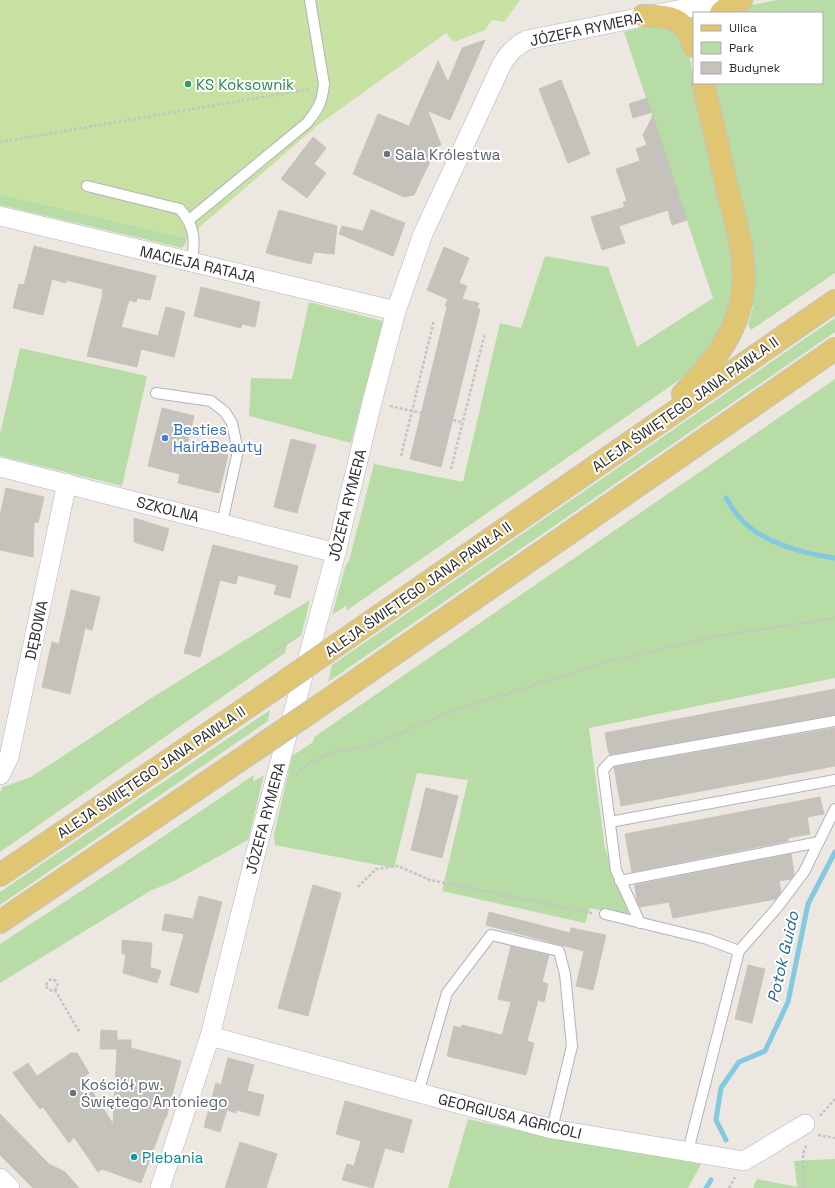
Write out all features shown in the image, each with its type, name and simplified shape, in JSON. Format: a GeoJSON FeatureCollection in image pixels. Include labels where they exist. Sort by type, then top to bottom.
{"type":"FeatureCollection","features":[{"type":"Feature","properties":{"kind":"main road"},"geometry":{"type":"LineString","coordinates":[[722,12],[729,6],[741,0]]}},
{"type":"Feature","properties":{"kind":"main road"},"geometry":{"type":"LineString","coordinates":[[643,16],[659,15],[670,17],[680,22],[688,32],[693,44]]}},
{"type":"Feature","properties":{"kind":"main road"},"geometry":{"type":"LineString","coordinates":[[638,435],[686,391],[716,356],[737,317],[742,297],[744,268],[740,244],[703,84]]}},
{"type":"Feature","properties":{"kind":"main road","name":"ALEJA ŚWIĘTEGO JANA PAWŁA II"},"geometry":{"type":"LineString","coordinates":[[0,875],[337,645],[638,435],[835,301]]}},
{"type":"Feature","properties":{"kind":"main road"},"geometry":{"type":"LineString","coordinates":[[0,922],[322,704],[835,349]]}},
{"type":"Feature","properties":{"kind":"street","name":"JÓZEFA RYMERA"},"geometry":{"type":"LineString","coordinates":[[160,1188],[210,1036],[257,848],[336,553],[372,402],[396,311],[423,234],[502,64],[509,53],[517,45],[527,40],[544,35],[728,0]]}},
{"type":"Feature","properties":{"kind":"street","name":"MACIEJA RATAJA"},"geometry":{"type":"LineString","coordinates":[[0,216],[396,311]]}},
{"type":"Feature","properties":{"kind":"street","name":"SZKOLNA"},"geometry":{"type":"LineString","coordinates":[[0,467],[336,553]]}},
{"type":"Feature","properties":{"kind":"street","name":"DĘBOWA"},"geometry":{"type":"LineString","coordinates":[[0,775],[8,757],[67,483]]}},
{"type":"Feature","properties":{"kind":"street","name":"GEORGIUSA AGRICOLI"},"geometry":{"type":"LineString","coordinates":[[210,1036],[552,1129],[744,1161],[806,1133]]}},
{"type":"Feature","properties":{"kind":"street"},"geometry":{"type":"LineString","coordinates":[[0,1178],[10,1188]]}},
{"type":"Feature","properties":{"kind":"lane"},"geometry":{"type":"LineString","coordinates":[[189,220],[307,123],[318,109],[324,97],[324,87],[310,0]]}},
{"type":"Feature","properties":{"kind":"lane"},"geometry":{"type":"LineString","coordinates":[[87,186],[180,209],[189,220],[193,231],[195,247],[191,263]]}},
{"type":"Feature","properties":{"kind":"lane"},"geometry":{"type":"LineString","coordinates":[[156,393],[211,401],[224,412],[232,423],[238,451],[222,523]]}},
{"type":"Feature","properties":{"kind":"lane"},"geometry":{"type":"LineString","coordinates":[[640,923],[616,870],[603,770],[612,762],[835,721]]}},
{"type":"Feature","properties":{"kind":"lane"},"geometry":{"type":"LineString","coordinates":[[610,822],[835,780]]}},
{"type":"Feature","properties":{"kind":"lane"},"geometry":{"type":"LineString","coordinates":[[688,1151],[739,951],[776,909],[804,872],[835,810]]}},
{"type":"Feature","properties":{"kind":"lane"},"geometry":{"type":"LineString","coordinates":[[620,881],[819,842]]}},
{"type":"Feature","properties":{"kind":"lane"},"geometry":{"type":"LineString","coordinates":[[605,914],[707,939],[739,951]]}},
{"type":"Feature","properties":{"kind":"lane"},"geometry":{"type":"LineString","coordinates":[[418,1093],[447,993],[491,935],[559,951],[565,974],[572,1046],[552,1129]]}},
{"type":"Feature","properties":{"kind":"path"},"geometry":{"type":"LineString","coordinates":[[0,142],[324,87]]}},
{"type":"Feature","properties":{"kind":"path"},"geometry":{"type":"LineString","coordinates":[[401,456],[434,320]]}},
{"type":"Feature","properties":{"kind":"path"},"geometry":{"type":"LineString","coordinates":[[451,468],[485,333]]}},
{"type":"Feature","properties":{"kind":"path"},"geometry":{"type":"LineString","coordinates":[[372,402],[462,422]]}},
{"type":"Feature","properties":{"kind":"path"},"geometry":{"type":"LineString","coordinates":[[292,779],[307,765],[335,751],[345,751],[374,744],[447,713],[602,663],[712,637],[835,618]]}},
{"type":"Feature","properties":{"kind":"path"},"geometry":{"type":"LineString","coordinates":[[272,653],[290,640]]}},
{"type":"Feature","properties":{"kind":"path"},"geometry":{"type":"LineString","coordinates":[[358,887],[376,869],[398,866],[430,880],[605,914]]}},
{"type":"Feature","properties":{"kind":"path"},"geometry":{"type":"LineString","coordinates":[[53,979],[58,982],[55,990],[52,991],[47,988],[46,985],[53,979]]}},
{"type":"Feature","properties":{"kind":"path"},"geometry":{"type":"LineString","coordinates":[[55,990],[80,1033]]}},
{"type":"Feature","properties":{"kind":"path"},"geometry":{"type":"LineString","coordinates":[[804,1188],[803,1154],[806,1133],[824,1114],[835,1099]]}},
{"type":"Feature","properties":{"kind":"green space","name":"KS Koksownik"},"geometry":{"type":"Polygon","coordinates":[[[0,0],[520,0],[504,22],[492,20],[485,30],[454,42],[446,33],[318,125],[187,238],[0,194],[0,0]]]}},
{"type":"Feature","properties":{"kind":"green space"},"geometry":{"type":"Polygon","coordinates":[[[778,0],[835,0],[835,273],[751,330],[748,325],[754,304],[745,313],[708,84],[823,84],[823,12],[733,12],[747,6],[778,0]]]}},
{"type":"Feature","properties":{"kind":"green space"},"geometry":{"type":"Polygon","coordinates":[[[655,24],[670,25],[688,48],[693,84],[694,84],[735,256],[728,324],[693,370],[346,611],[347,605],[332,615],[346,564],[349,561],[374,464],[463,482],[500,323],[521,328],[545,256],[608,267],[637,347],[713,298],[624,32],[655,24]]]}},
{"type":"Feature","properties":{"kind":"green space"},"geometry":{"type":"Polygon","coordinates":[[[0,194],[187,238],[186,243],[182,248],[0,205],[0,194]]]}},
{"type":"Feature","properties":{"kind":"green space"},"geometry":{"type":"Polygon","coordinates":[[[309,302],[383,321],[351,443],[249,416],[251,378],[292,379],[309,302]]]}},
{"type":"Feature","properties":{"kind":"green space"},"geometry":{"type":"Polygon","coordinates":[[[835,318],[835,332],[328,682],[332,665],[835,318]]]}},
{"type":"Feature","properties":{"kind":"green space"},"geometry":{"type":"Polygon","coordinates":[[[20,348],[147,376],[122,486],[0,456],[0,434],[20,348]]]}},
{"type":"Feature","properties":{"kind":"green space"},"geometry":{"type":"Polygon","coordinates":[[[835,379],[835,678],[589,728],[605,848],[630,917],[590,908],[585,923],[442,891],[468,780],[417,773],[394,868],[275,845],[274,835],[292,756],[313,742],[314,737],[835,379]]]}},
{"type":"Feature","properties":{"kind":"green space"},"geometry":{"type":"Polygon","coordinates":[[[310,600],[301,636],[287,645],[285,653],[0,852],[0,792],[3,787],[31,777],[153,697],[310,600]]]}},
{"type":"Feature","properties":{"kind":"green space"},"geometry":{"type":"Polygon","coordinates":[[[270,710],[268,721],[0,905],[0,892],[270,710]]]}},
{"type":"Feature","properties":{"kind":"green space"},"geometry":{"type":"Polygon","coordinates":[[[254,775],[253,782],[264,775],[248,840],[174,881],[150,891],[0,983],[0,944],[121,865],[254,775]]]}},
{"type":"Feature","properties":{"kind":"green space"},"geometry":{"type":"Polygon","coordinates":[[[468,1119],[556,1139],[701,1164],[688,1188],[448,1188],[468,1119]]]}},
{"type":"Feature","properties":{"kind":"green space"},"geometry":{"type":"Polygon","coordinates":[[[835,1159],[835,1188],[753,1188],[757,1179],[797,1187],[794,1161],[835,1159]]]}},
{"type":"Feature","properties":{"kind":"building"},"geometry":{"type":"Polygon","coordinates":[[[485,40],[450,120],[428,111],[441,145],[437,147],[414,195],[404,197],[353,174],[378,114],[409,126],[438,61],[448,82],[462,48],[485,40]]]}},
{"type":"Feature","properties":{"kind":"building"},"geometry":{"type":"Polygon","coordinates":[[[561,80],[590,154],[568,163],[539,89],[561,80]]]}},
{"type":"Feature","properties":{"kind":"building"},"geometry":{"type":"Polygon","coordinates":[[[647,98],[652,112],[633,118],[629,104],[647,98]]]}},
{"type":"Feature","properties":{"kind":"building"},"geometry":{"type":"Polygon","coordinates":[[[653,116],[687,220],[672,225],[668,210],[619,226],[625,243],[602,250],[591,217],[625,207],[623,202],[627,201],[616,169],[640,161],[636,149],[647,145],[643,135],[653,116]]]}},
{"type":"Feature","properties":{"kind":"building"},"geometry":{"type":"Polygon","coordinates":[[[313,137],[326,148],[314,164],[326,173],[307,198],[281,179],[313,137]]]}},
{"type":"Feature","properties":{"kind":"building"},"geometry":{"type":"Polygon","coordinates":[[[279,210],[337,226],[334,254],[314,252],[311,264],[266,253],[279,210]]]}},
{"type":"Feature","properties":{"kind":"building"},"geometry":{"type":"Polygon","coordinates":[[[371,210],[405,223],[393,256],[339,234],[342,226],[363,231],[371,210]]]}},
{"type":"Feature","properties":{"kind":"building"},"geometry":{"type":"Polygon","coordinates":[[[34,246],[156,276],[150,300],[137,298],[136,302],[129,300],[121,327],[158,336],[166,307],[185,312],[174,357],[141,349],[137,367],[87,356],[103,289],[66,280],[66,283],[52,279],[43,315],[13,308],[19,284],[24,285],[34,246]]]}},
{"type":"Feature","properties":{"kind":"building"},"geometry":{"type":"Polygon","coordinates":[[[444,247],[469,258],[459,283],[467,286],[462,299],[479,303],[477,308],[480,309],[441,467],[410,459],[447,307],[445,306],[448,299],[427,290],[444,247]]]}},
{"type":"Feature","properties":{"kind":"building"},"geometry":{"type":"Polygon","coordinates":[[[201,287],[260,302],[255,327],[242,324],[241,328],[194,316],[201,287]]]}},
{"type":"Feature","properties":{"kind":"building"},"geometry":{"type":"Polygon","coordinates":[[[162,408],[194,416],[187,445],[228,455],[219,493],[178,483],[180,474],[148,466],[162,408]]]}},
{"type":"Feature","properties":{"kind":"building"},"geometry":{"type":"Polygon","coordinates":[[[291,439],[316,445],[297,513],[274,507],[291,439]]]}},
{"type":"Feature","properties":{"kind":"building"},"geometry":{"type":"Polygon","coordinates":[[[6,488],[44,497],[38,523],[34,522],[33,557],[0,550],[0,516],[6,488]]]}},
{"type":"Feature","properties":{"kind":"building"},"geometry":{"type":"Polygon","coordinates":[[[134,518],[169,529],[163,551],[134,542],[134,518]]]}},
{"type":"Feature","properties":{"kind":"building"},"geometry":{"type":"Polygon","coordinates":[[[213,545],[298,566],[290,598],[274,594],[277,585],[238,575],[236,584],[220,580],[200,657],[184,653],[213,545]]]}},
{"type":"Feature","properties":{"kind":"building"},"geometry":{"type":"Polygon","coordinates":[[[71,590],[100,597],[92,630],[85,628],[70,694],[42,687],[52,642],[59,644],[71,590]]]}},
{"type":"Feature","properties":{"kind":"building"},"geometry":{"type":"Polygon","coordinates":[[[835,689],[835,715],[610,755],[608,750],[605,733],[835,689]]]}},
{"type":"Feature","properties":{"kind":"building"},"geometry":{"type":"Polygon","coordinates":[[[835,728],[835,766],[621,806],[614,767],[835,728]]]}},
{"type":"Feature","properties":{"kind":"building"},"geometry":{"type":"Polygon","coordinates":[[[426,788],[458,796],[442,858],[411,850],[426,788]]]}},
{"type":"Feature","properties":{"kind":"building"},"geometry":{"type":"Polygon","coordinates":[[[820,797],[824,814],[807,817],[810,834],[788,838],[788,841],[632,872],[625,834],[820,797]]]}},
{"type":"Feature","properties":{"kind":"building"},"geometry":{"type":"Polygon","coordinates":[[[791,854],[794,874],[791,879],[779,881],[781,892],[776,899],[673,918],[669,902],[640,907],[637,902],[635,885],[791,854]]]}},
{"type":"Feature","properties":{"kind":"building"},"geometry":{"type":"Polygon","coordinates":[[[313,885],[341,893],[308,1016],[278,1008],[313,885]]]}},
{"type":"Feature","properties":{"kind":"building"},"geometry":{"type":"Polygon","coordinates":[[[199,896],[222,902],[198,993],[170,985],[184,934],[162,930],[165,914],[193,919],[199,896]]]}},
{"type":"Feature","properties":{"kind":"building"},"geometry":{"type":"Polygon","coordinates":[[[489,912],[570,933],[571,928],[606,935],[593,990],[576,986],[584,951],[486,925],[489,912]]]}},
{"type":"Feature","properties":{"kind":"building"},"geometry":{"type":"Polygon","coordinates":[[[122,940],[152,943],[150,967],[161,971],[157,983],[123,973],[126,954],[122,954],[122,940]]]}},
{"type":"Feature","properties":{"kind":"building"},"geometry":{"type":"Polygon","coordinates":[[[511,946],[549,955],[542,982],[548,984],[544,1002],[538,1000],[527,1041],[534,1043],[526,1075],[447,1056],[454,1026],[461,1028],[462,1025],[502,1035],[511,1002],[498,999],[511,946]]]}},
{"type":"Feature","properties":{"kind":"building"},"geometry":{"type":"Polygon","coordinates":[[[748,965],[765,969],[752,1023],[735,1019],[748,965]]]}},
{"type":"Feature","properties":{"kind":"building"},"geometry":{"type":"Polygon","coordinates":[[[101,1030],[117,1031],[117,1040],[131,1040],[131,1048],[181,1061],[166,1118],[141,1183],[102,1169],[98,1172],[74,1137],[69,1143],[43,1107],[40,1109],[13,1073],[28,1063],[37,1076],[71,1053],[77,1053],[89,1073],[83,1077],[113,1124],[117,1049],[100,1049],[101,1030]]]}},
{"type":"Feature","properties":{"kind":"building"},"geometry":{"type":"Polygon","coordinates":[[[228,1058],[254,1065],[247,1091],[264,1095],[259,1116],[237,1110],[236,1113],[227,1110],[220,1132],[204,1127],[216,1083],[221,1085],[228,1058]]]}},
{"type":"Feature","properties":{"kind":"building"},"geometry":{"type":"Polygon","coordinates":[[[345,1101],[412,1120],[403,1153],[385,1148],[373,1188],[342,1180],[347,1164],[354,1166],[361,1141],[336,1134],[345,1101]]]}},
{"type":"Feature","properties":{"kind":"building"},"geometry":{"type":"Polygon","coordinates":[[[0,1114],[49,1164],[65,1172],[79,1188],[33,1188],[0,1155],[0,1114]]]}},
{"type":"Feature","properties":{"kind":"building"},"geometry":{"type":"Polygon","coordinates":[[[240,1142],[277,1154],[266,1188],[225,1188],[240,1142]]]}},
{"type":"Feature","properties":{"kind":"waterway"},"geometry":{"type":"LineString","coordinates":[[726,498],[738,516],[759,534],[784,546],[835,558]]}},
{"type":"Feature","properties":{"kind":"waterway","name":"Potok Guido"},"geometry":{"type":"LineString","coordinates":[[726,1140],[716,1120],[721,1088],[739,1062],[765,1051],[788,1002],[808,904],[835,852]]}},
{"type":"Feature","properties":{"kind":"waterway","name":"Potok Guido"},"geometry":{"type":"LineString","coordinates":[[706,1188],[711,1180]]}},
{"type":"Feature","properties":{"kind":"place","name":"KS Koksownik"},"geometry":{"type":"Point","coordinates":[188,84]}},
{"type":"Feature","properties":{"kind":"place","name":"Sala Królestwa"},"geometry":{"type":"Point","coordinates":[387,154]}},
{"type":"Feature","properties":{"kind":"place","name":"Besties Hair&Beauty"},"geometry":{"type":"Point","coordinates":[165,438]}},
{"type":"Feature","properties":{"kind":"place","name":"Kościół pw. Świętego Antoniego"},"geometry":{"type":"Point","coordinates":[73,1093]}},
{"type":"Feature","properties":{"kind":"place","name":"Plebania"},"geometry":{"type":"Point","coordinates":[134,1157]}}]}
